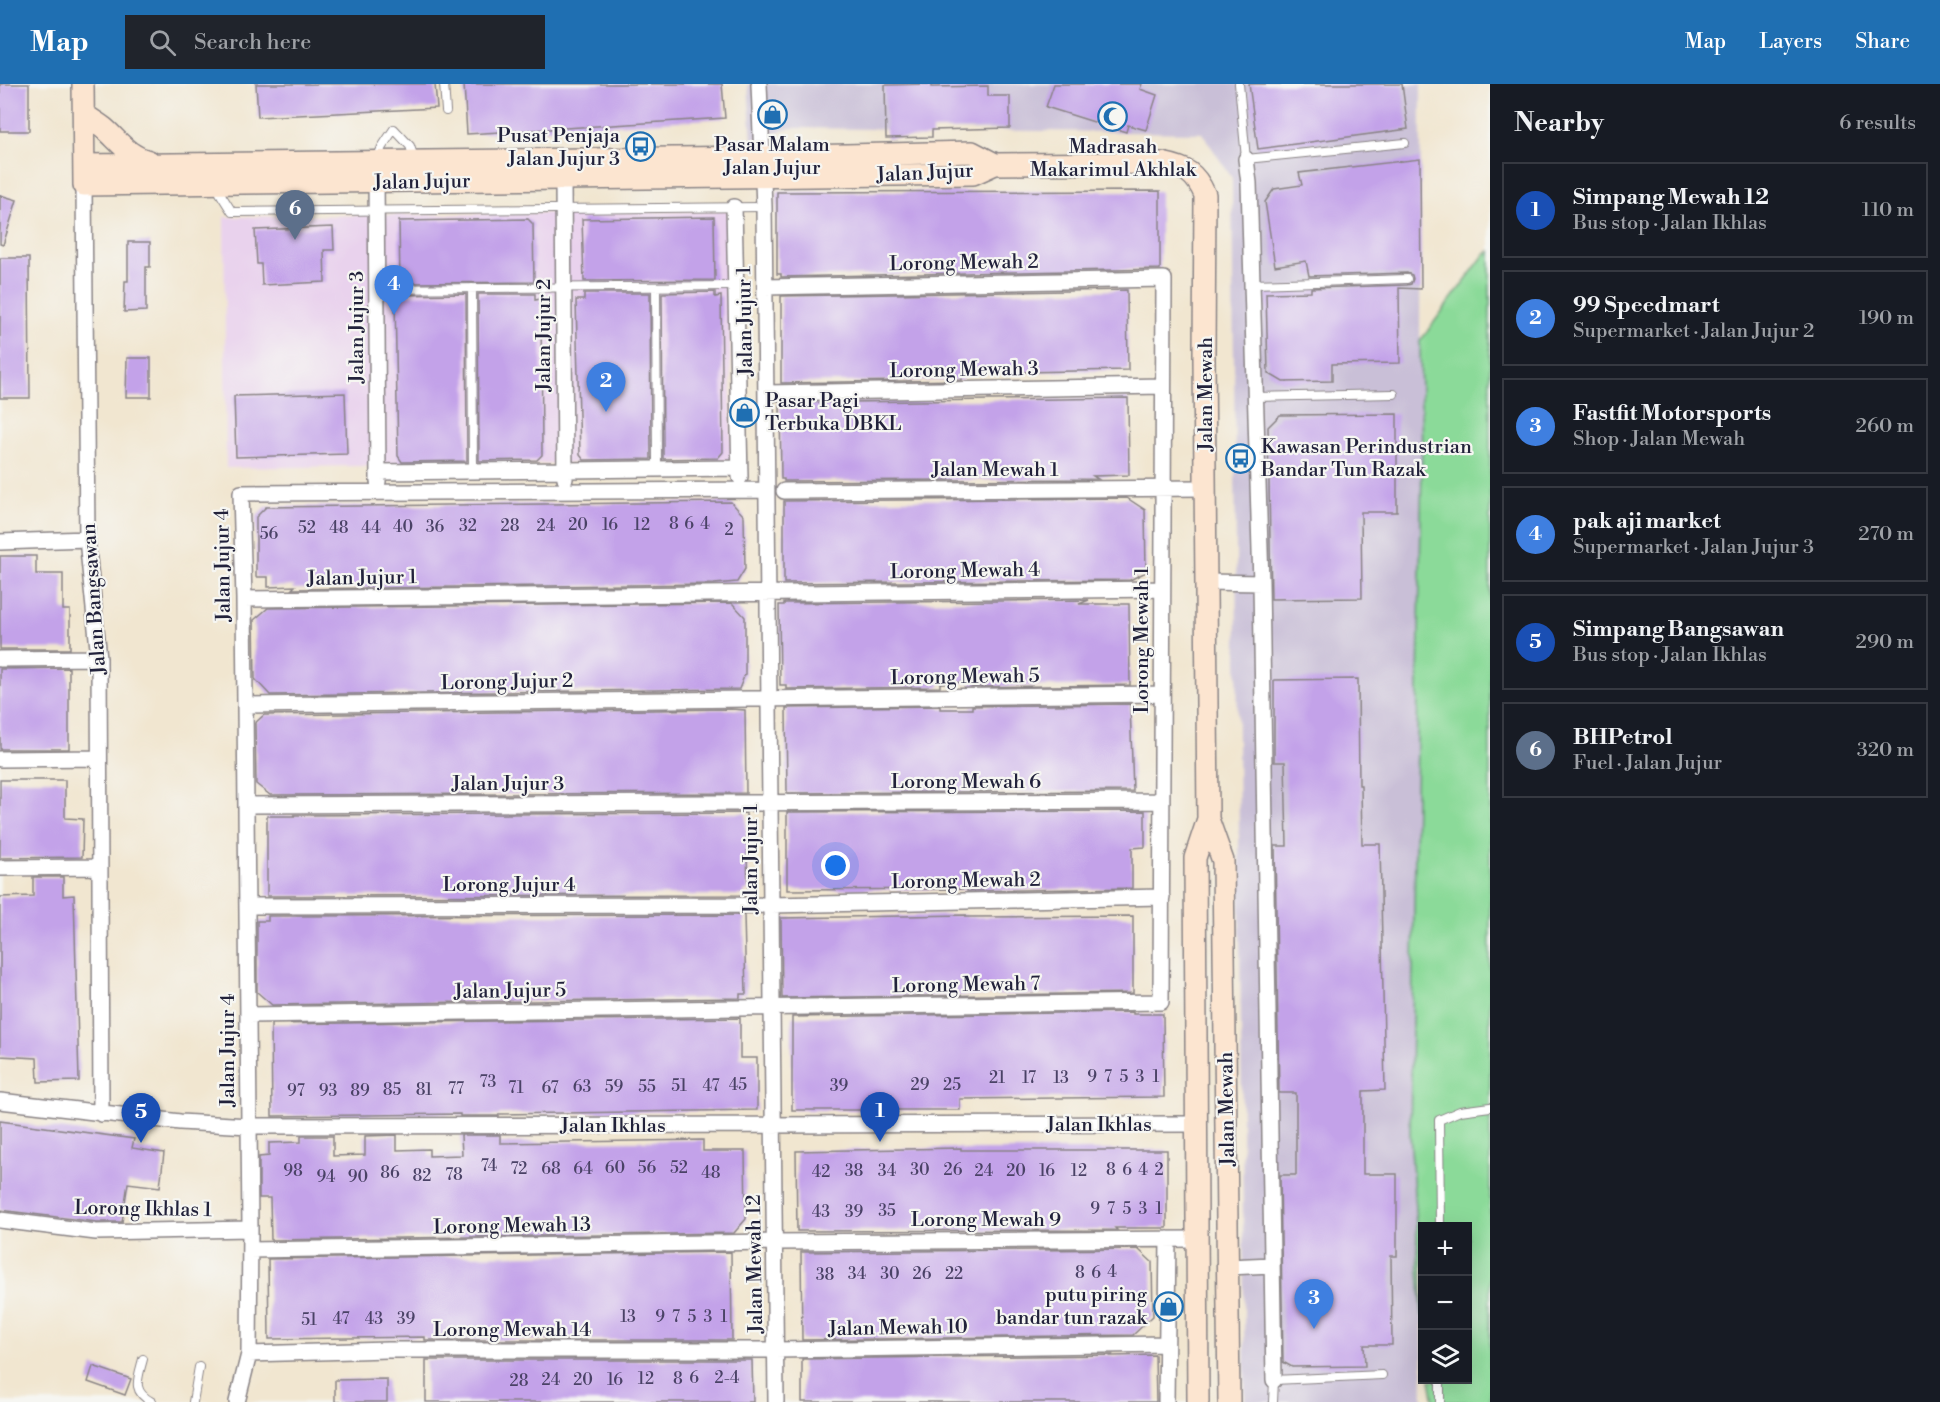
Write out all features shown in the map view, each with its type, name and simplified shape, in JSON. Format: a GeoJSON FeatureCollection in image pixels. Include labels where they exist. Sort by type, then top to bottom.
{"type":"FeatureCollection","features":[{"type":"Feature","properties":{"kind":"street","name":"Jalan Bangsawan"},"geometry":{"type":"LineString","coordinates":[[84,84],[87,539],[99,658],[101,1114]]}},
{"type":"Feature","properties":{"kind":"street","name":"Jalan Jujur 1"},"geometry":{"type":"LineString","coordinates":[[759,84],[764,207],[773,1125]]}},
{"type":"Feature","properties":{"kind":"street"},"geometry":{"type":"LineString","coordinates":[[84,114],[104,128],[122,147],[138,159],[155,163]]}},
{"type":"Feature","properties":{"kind":"street"},"geometry":{"type":"LineString","coordinates":[[1246,159],[1249,183],[1261,583],[1274,1380]]}},
{"type":"Feature","properties":{"kind":"street","name":"Jalan Jujur"},"geometry":{"type":"LineString","coordinates":[[84,175],[218,183],[376,171],[415,160],[973,174],[995,164]]}},
{"type":"Feature","properties":{"kind":"street","name":"Jalan Jujur"},"geometry":{"type":"LineString","coordinates":[[84,175],[155,163],[563,179],[762,167]]}},
{"type":"Feature","properties":{"kind":"street","name":"Jalan Mewah"},"geometry":{"type":"LineString","coordinates":[[995,164],[1162,163],[1182,167],[1198,178],[1205,195],[1208,819],[1195,858],[1198,1402]]}},
{"type":"Feature","properties":{"kind":"street","name":"Jalan Jujur 3"},"geometry":{"type":"LineString","coordinates":[[376,171],[378,492]]}},
{"type":"Feature","properties":{"kind":"street","name":"Jalan Jujur 2"},"geometry":{"type":"LineString","coordinates":[[563,179],[566,491]]}},
{"type":"Feature","properties":{"kind":"street"},"geometry":{"type":"LineString","coordinates":[[734,207],[740,490]]}},
{"type":"Feature","properties":{"kind":"street","name":"Lorong Mewah 2"},"geometry":{"type":"LineString","coordinates":[[765,287],[1164,279]]}},
{"type":"Feature","properties":{"kind":"street","name":"Lorong Mewah 1"},"geometry":{"type":"LineString","coordinates":[[1161,1002],[1164,279]]}},
{"type":"Feature","properties":{"kind":"street","name":"Lorong Mewah 3"},"geometry":{"type":"LineString","coordinates":[[766,393],[1163,387]]}},
{"type":"Feature","properties":{"kind":"street"},"geometry":{"type":"LineString","coordinates":[[378,472],[740,468]]}},
{"type":"Feature","properties":{"kind":"street","name":"Jalan Mewah 1"},"geometry":{"type":"LineString","coordinates":[[784,491],[1205,488]]}},
{"type":"Feature","properties":{"kind":"street","name":"Jalan Jujur 4"},"geometry":{"type":"LineString","coordinates":[[249,1126],[241,493],[767,490]]}},
{"type":"Feature","properties":{"kind":"street"},"geometry":{"type":"LineString","coordinates":[[0,542],[87,539]]}},
{"type":"Feature","properties":{"kind":"street"},"geometry":{"type":"LineString","coordinates":[[1206,582],[1261,583]]}},
{"type":"Feature","properties":{"kind":"street","name":"Lorong Mewah 4"},"geometry":{"type":"LineString","coordinates":[[768,593],[1162,589]]}},
{"type":"Feature","properties":{"kind":"street","name":"Jalan Jujur 1"},"geometry":{"type":"LineString","coordinates":[[244,599],[768,593]]}},
{"type":"Feature","properties":{"kind":"street"},"geometry":{"type":"LineString","coordinates":[[0,659],[99,658]]}},
{"type":"Feature","properties":{"kind":"street","name":"Lorong Mewah 5"},"geometry":{"type":"LineString","coordinates":[[769,700],[1162,694]]}},
{"type":"Feature","properties":{"kind":"street","name":"Lorong Jujur 2"},"geometry":{"type":"LineString","coordinates":[[245,705],[769,700]]}},
{"type":"Feature","properties":{"kind":"street"},"geometry":{"type":"LineString","coordinates":[[0,759],[99,758]]}},
{"type":"Feature","properties":{"kind":"street","name":"Lorong Mewah 6"},"geometry":{"type":"LineString","coordinates":[[770,802],[1162,801]]}},
{"type":"Feature","properties":{"kind":"street","name":"Jalan Jujur 3"},"geometry":{"type":"LineString","coordinates":[[246,805],[770,802]]}},
{"type":"Feature","properties":{"kind":"street","name":"Jalan Mewah"},"geometry":{"type":"LineString","coordinates":[[1208,819],[1223,861],[1229,1402]]}},
{"type":"Feature","properties":{"kind":"street"},"geometry":{"type":"LineString","coordinates":[[0,868],[100,867]]}},
{"type":"Feature","properties":{"kind":"street","name":"Lorong Mewah 2"},"geometry":{"type":"LineString","coordinates":[[771,905],[1162,897]]}},
{"type":"Feature","properties":{"kind":"street","name":"Lorong Jujur 4"},"geometry":{"type":"LineString","coordinates":[[247,906],[771,905]]}},
{"type":"Feature","properties":{"kind":"street","name":"Lorong Mewah 7"},"geometry":{"type":"LineString","coordinates":[[772,1007],[1161,1002]]}},
{"type":"Feature","properties":{"kind":"street","name":"Jalan Jujur 5"},"geometry":{"type":"LineString","coordinates":[[248,1015],[772,1007]]}},
{"type":"Feature","properties":{"kind":"street","name":"Jalan Ikhlas"},"geometry":{"type":"LineString","coordinates":[[0,1101],[180,1122],[249,1126],[1226,1124]]}},
{"type":"Feature","properties":{"kind":"street","name":"Jalan Mewah 12"},"geometry":{"type":"LineString","coordinates":[[773,1125],[776,1402]]}},
{"type":"Feature","properties":{"kind":"street"},"geometry":{"type":"LineString","coordinates":[[237,1402],[249,1354],[249,1126]]}},
{"type":"Feature","properties":{"kind":"street","name":"Lorong Ikhlas 1"},"geometry":{"type":"LineString","coordinates":[[0,1220],[96,1232],[250,1229]]}},
{"type":"Feature","properties":{"kind":"street"},"geometry":{"type":"LineString","coordinates":[[1166,1402],[1168,1239]]}},
{"type":"Feature","properties":{"kind":"street","name":"Lorong Mewah 9"},"geometry":{"type":"LineString","coordinates":[[775,1242],[1198,1239]]}},
{"type":"Feature","properties":{"kind":"street","name":"Lorong Mewah 13"},"geometry":{"type":"LineString","coordinates":[[250,1250],[775,1242]]}},
{"type":"Feature","properties":{"kind":"street"},"geometry":{"type":"LineString","coordinates":[[1228,1267],[1272,1265]]}},
{"type":"Feature","properties":{"kind":"street","name":"Jalan Mewah 10"},"geometry":{"type":"LineString","coordinates":[[776,1350],[1166,1344]]}},
{"type":"Feature","properties":{"kind":"street","name":"Lorong Mewah 14"},"geometry":{"type":"LineString","coordinates":[[249,1354],[388,1350],[776,1350]]}},
{"type":"Feature","properties":{"kind":"lane"},"geometry":{"type":"LineString","coordinates":[[444,84],[446,111]]}},
{"type":"Feature","properties":{"kind":"lane"},"geometry":{"type":"LineString","coordinates":[[1239,84],[1246,159],[1405,143]]}},
{"type":"Feature","properties":{"kind":"lane"},"geometry":{"type":"LineString","coordinates":[[376,171],[382,147],[394,129],[410,146],[415,160]]}},
{"type":"Feature","properties":{"kind":"lane"},"geometry":{"type":"LineString","coordinates":[[218,183],[220,193],[232,212],[764,207]]}},
{"type":"Feature","properties":{"kind":"lane"},"geometry":{"type":"LineString","coordinates":[[1252,284],[1407,279]]}},
{"type":"Feature","properties":{"kind":"lane"},"geometry":{"type":"LineString","coordinates":[[377,289],[735,286]]}},
{"type":"Feature","properties":{"kind":"lane"},"geometry":{"type":"LineString","coordinates":[[656,287],[657,469]]}},
{"type":"Feature","properties":{"kind":"lane"},"geometry":{"type":"LineString","coordinates":[[472,288],[473,471]]}},
{"type":"Feature","properties":{"kind":"lane"},"geometry":{"type":"LineString","coordinates":[[1254,397],[1394,393]]}},
{"type":"Feature","properties":{"kind":"lane"},"geometry":{"type":"LineString","coordinates":[[1440,1222],[1439,1120],[1460,1111],[1490,1107]]}},
{"type":"Feature","properties":{"kind":"lane"},"geometry":{"type":"LineString","coordinates":[[143,1359],[137,1385],[142,1396],[152,1402]]}},
{"type":"Feature","properties":{"kind":"lane"},"geometry":{"type":"LineString","coordinates":[[193,1402],[199,1367]]}},
{"type":"Feature","properties":{"kind":"lane"},"geometry":{"type":"LineString","coordinates":[[1273,1402],[1274,1380],[1382,1375]]}},
{"type":"Feature","properties":{"kind":"lane"},"geometry":{"type":"LineString","coordinates":[[1440,1384],[1440,1402]]}},
{"type":"Feature","properties":{"kind":"shaded area"},"geometry":{"type":"Polygon","coordinates":[[[748,84],[1421,84],[1422,461],[1410,1133],[1418,1255],[1418,1384],[1423,1384],[1423,1402],[1245,1402],[1232,178],[1202,133],[791,128],[752,141],[748,84]]]}},
{"type":"Feature","properties":{"kind":"shaded area"},"geometry":{"type":"Polygon","coordinates":[[[728,211],[732,461],[226,468],[224,217],[728,211]]]}},
{"type":"Feature","properties":{"kind":"green space"},"geometry":{"type":"Polygon","coordinates":[[[1490,251],[1490,1402],[1434,1402],[1431,1384],[1472,1384],[1472,1222],[1418,1222],[1418,1255],[1410,1133],[1422,461],[1420,341],[1484,255],[1490,251]]]}},
{"type":"Feature","properties":{"kind":"building"},"geometry":{"type":"Polygon","coordinates":[[[0,84],[29,84],[29,131],[0,131],[0,84]]]}},
{"type":"Feature","properties":{"kind":"building"},"geometry":{"type":"Polygon","coordinates":[[[256,84],[435,84],[437,108],[258,117],[256,84]]]}},
{"type":"Feature","properties":{"kind":"building"},"geometry":{"type":"Polygon","coordinates":[[[464,84],[722,84],[725,118],[467,134],[464,84]]]}},
{"type":"Feature","properties":{"kind":"building"},"geometry":{"type":"Polygon","coordinates":[[[931,84],[931,87],[988,86],[988,96],[1010,96],[1010,128],[932,130],[932,137],[886,138],[885,85],[931,84]]]}},
{"type":"Feature","properties":{"kind":"building","name":"Madrasah Makarimul Akhlak"},"geometry":{"type":"Polygon","coordinates":[[[1054,84],[1142,84],[1140,89],[1157,95],[1146,130],[1128,125],[1126,132],[1046,107],[1054,84]]]}},
{"type":"Feature","properties":{"kind":"building"},"geometry":{"type":"Polygon","coordinates":[[[1249,84],[1402,84],[1408,129],[1258,149],[1249,84]]]}},
{"type":"Feature","properties":{"kind":"building"},"geometry":{"type":"Polygon","coordinates":[[[1420,159],[1421,289],[1399,288],[1400,363],[1332,364],[1332,381],[1283,382],[1268,373],[1266,293],[1311,292],[1311,288],[1407,285],[1411,284],[1413,279],[1412,275],[1407,273],[1309,276],[1306,261],[1275,266],[1265,202],[1274,189],[1302,185],[1299,173],[1420,159]]]}},
{"type":"Feature","properties":{"kind":"building"},"geometry":{"type":"Polygon","coordinates":[[[1160,191],[1160,269],[781,277],[781,274],[777,274],[777,192],[1160,191]]]}},
{"type":"Feature","properties":{"kind":"building"},"geometry":{"type":"Polygon","coordinates":[[[0,195],[17,200],[3,245],[0,244],[0,195]]]}},
{"type":"Feature","properties":{"kind":"building"},"geometry":{"type":"Polygon","coordinates":[[[714,217],[715,280],[584,281],[582,219],[714,217]]]}},
{"type":"Feature","properties":{"kind":"building"},"geometry":{"type":"Polygon","coordinates":[[[528,219],[533,224],[534,282],[400,283],[399,221],[528,219]]]}},
{"type":"Feature","properties":{"kind":"building"},"geometry":{"type":"Polygon","coordinates":[[[333,227],[334,250],[324,250],[325,282],[262,285],[261,264],[257,264],[255,230],[333,227]]]}},
{"type":"Feature","properties":{"kind":"building"},"geometry":{"type":"Polygon","coordinates":[[[128,242],[150,242],[150,267],[146,267],[146,311],[124,312],[125,281],[128,281],[128,242]]]}},
{"type":"Feature","properties":{"kind":"building"},"geometry":{"type":"Polygon","coordinates":[[[0,258],[29,258],[30,398],[0,398],[0,258]]]}},
{"type":"Feature","properties":{"kind":"building"},"geometry":{"type":"Polygon","coordinates":[[[1127,290],[1128,370],[962,373],[962,380],[781,383],[781,296],[1127,290]]]}},
{"type":"Feature","properties":{"kind":"building"},"geometry":{"type":"Polygon","coordinates":[[[715,292],[715,297],[721,296],[723,452],[718,458],[663,459],[662,293],[715,292]]]}},
{"type":"Feature","properties":{"kind":"building"},"geometry":{"type":"Polygon","coordinates":[[[584,293],[650,293],[651,459],[584,460],[580,455],[576,300],[584,300],[584,293]]]}},
{"type":"Feature","properties":{"kind":"building"},"geometry":{"type":"Polygon","coordinates":[[[466,294],[467,461],[402,462],[398,456],[395,299],[401,299],[401,295],[466,294]]]}},
{"type":"Feature","properties":{"kind":"building"},"geometry":{"type":"Polygon","coordinates":[[[478,294],[535,294],[535,300],[541,299],[542,455],[537,460],[479,461],[478,294]]]}},
{"type":"Feature","properties":{"kind":"building"},"geometry":{"type":"Polygon","coordinates":[[[127,358],[151,358],[151,397],[126,397],[127,358]]]}},
{"type":"Feature","properties":{"kind":"building"},"geometry":{"type":"Polygon","coordinates":[[[345,393],[347,454],[236,457],[234,396],[345,393]]]}},
{"type":"Feature","properties":{"kind":"building"},"geometry":{"type":"Polygon","coordinates":[[[1128,398],[1129,475],[1093,476],[1098,479],[784,481],[781,479],[780,403],[1128,398]]]}},
{"type":"Feature","properties":{"kind":"building"},"geometry":{"type":"Polygon","coordinates":[[[1397,414],[1397,512],[1361,512],[1362,598],[1271,599],[1268,427],[1280,415],[1397,414]]]}},
{"type":"Feature","properties":{"kind":"building"},"geometry":{"type":"Polygon","coordinates":[[[1127,498],[1145,510],[1146,572],[1130,580],[784,583],[784,501],[1127,498]]]}},
{"type":"Feature","properties":{"kind":"building"},"geometry":{"type":"Polygon","coordinates":[[[731,502],[744,516],[745,569],[737,582],[292,589],[295,586],[268,587],[268,577],[256,577],[256,517],[266,507],[731,502]]]}},
{"type":"Feature","properties":{"kind":"building"},"geometry":{"type":"Polygon","coordinates":[[[0,556],[36,556],[36,574],[63,574],[63,610],[70,610],[70,649],[0,649],[0,556]]]}},
{"type":"Feature","properties":{"kind":"building"},"geometry":{"type":"Polygon","coordinates":[[[1089,600],[1079,604],[1129,604],[1130,685],[972,687],[972,682],[940,683],[940,687],[786,689],[786,685],[780,685],[779,605],[784,605],[784,603],[1089,600]]]}},
{"type":"Feature","properties":{"kind":"building"},"geometry":{"type":"Polygon","coordinates":[[[732,603],[745,617],[745,674],[739,689],[270,695],[255,679],[254,620],[268,608],[732,603]]]}},
{"type":"Feature","properties":{"kind":"building"},"geometry":{"type":"Polygon","coordinates":[[[69,668],[69,749],[0,749],[0,669],[69,668]]]}},
{"type":"Feature","properties":{"kind":"building"},"geometry":{"type":"Polygon","coordinates":[[[1358,679],[1362,844],[1380,844],[1385,1090],[1363,1091],[1363,1174],[1397,1174],[1397,1256],[1391,1256],[1392,1345],[1364,1345],[1365,1366],[1292,1367],[1283,1362],[1280,1175],[1296,1175],[1296,1093],[1279,1093],[1275,846],[1287,846],[1285,762],[1274,762],[1274,680],[1358,679]]]}},
{"type":"Feature","properties":{"kind":"building"},"geometry":{"type":"Polygon","coordinates":[[[1130,704],[1133,791],[787,793],[786,708],[940,706],[940,709],[972,709],[972,706],[1130,704]]]}},
{"type":"Feature","properties":{"kind":"building"},"geometry":{"type":"Polygon","coordinates":[[[745,710],[746,793],[270,795],[256,784],[255,723],[264,715],[745,710]]]}},
{"type":"Feature","properties":{"kind":"building"},"geometry":{"type":"Polygon","coordinates":[[[0,780],[65,780],[65,818],[83,819],[82,857],[0,858],[0,780]]]}},
{"type":"Feature","properties":{"kind":"building"},"geometry":{"type":"Polygon","coordinates":[[[1145,811],[1145,847],[1132,848],[1132,888],[967,891],[967,889],[787,890],[787,812],[1145,811]]]}},
{"type":"Feature","properties":{"kind":"building"},"geometry":{"type":"Polygon","coordinates":[[[746,813],[748,891],[744,891],[744,895],[267,896],[267,816],[746,813]]]}},
{"type":"Feature","properties":{"kind":"building"},"geometry":{"type":"Polygon","coordinates":[[[33,877],[63,877],[63,896],[74,895],[79,1081],[38,1082],[37,1058],[0,1056],[0,897],[33,896],[33,877]]]}},
{"type":"Feature","properties":{"kind":"building"},"geometry":{"type":"Polygon","coordinates":[[[744,915],[746,994],[740,994],[740,998],[272,1005],[257,992],[257,921],[268,921],[268,916],[744,915]]]}},
{"type":"Feature","properties":{"kind":"building"},"geometry":{"type":"Polygon","coordinates":[[[966,915],[966,917],[1133,916],[1133,993],[782,998],[781,918],[966,915]]]}},
{"type":"Feature","properties":{"kind":"building"},"geometry":{"type":"Polygon","coordinates":[[[1133,1012],[1133,1014],[1163,1014],[1164,1097],[960,1099],[960,1110],[792,1110],[792,1017],[1133,1012]]]}},
{"type":"Feature","properties":{"kind":"building"},"geometry":{"type":"Polygon","coordinates":[[[740,1018],[740,1058],[757,1058],[757,1110],[499,1114],[499,1116],[460,1116],[460,1114],[272,1116],[271,1024],[740,1018]]]}},
{"type":"Feature","properties":{"kind":"building"},"geometry":{"type":"Polygon","coordinates":[[[0,1121],[134,1139],[132,1148],[164,1153],[160,1187],[128,1183],[122,1222],[97,1222],[0,1210],[0,1121]]]}},
{"type":"Feature","properties":{"kind":"building"},"geometry":{"type":"Polygon","coordinates":[[[397,1135],[397,1150],[429,1149],[429,1156],[462,1155],[461,1135],[500,1135],[500,1143],[703,1140],[703,1151],[745,1151],[746,1219],[734,1233],[271,1240],[270,1198],[259,1198],[259,1157],[269,1156],[269,1143],[301,1142],[301,1136],[333,1136],[333,1156],[365,1155],[365,1136],[397,1135]]]}},
{"type":"Feature","properties":{"kind":"building"},"geometry":{"type":"Polygon","coordinates":[[[961,1148],[961,1150],[1167,1150],[1167,1228],[797,1231],[796,1151],[961,1148]]]}},
{"type":"Feature","properties":{"kind":"building"},"geometry":{"type":"Polygon","coordinates":[[[1138,1249],[1152,1262],[1153,1316],[1133,1335],[802,1340],[801,1252],[1138,1249]]]}},
{"type":"Feature","properties":{"kind":"building"},"geometry":{"type":"Polygon","coordinates":[[[731,1252],[732,1340],[425,1340],[425,1337],[269,1339],[268,1259],[731,1252]]]}},
{"type":"Feature","properties":{"kind":"building"},"geometry":{"type":"Polygon","coordinates":[[[1155,1355],[1156,1402],[802,1402],[802,1359],[1155,1355]]]}},
{"type":"Feature","properties":{"kind":"building"},"geometry":{"type":"Polygon","coordinates":[[[426,1360],[752,1360],[753,1402],[426,1402],[426,1360]]]}},
{"type":"Feature","properties":{"kind":"building"},"geometry":{"type":"Polygon","coordinates":[[[93,1366],[131,1379],[125,1395],[88,1382],[93,1366]]]}},
{"type":"Feature","properties":{"kind":"building"},"geometry":{"type":"Polygon","coordinates":[[[387,1379],[387,1402],[335,1402],[335,1380],[387,1379]]]}},
{"type":"Feature","properties":{"kind":"place","name":"Pasar Malam Jalan Jujur"},"geometry":{"type":"Point","coordinates":[772,114]}},
{"type":"Feature","properties":{"kind":"place","name":"Madrasah Makarimul Akhlak"},"geometry":{"type":"Point","coordinates":[1113,116]}},
{"type":"Feature","properties":{"kind":"place","name":"Pusat Penjaja Jalan Jujur 3"},"geometry":{"type":"Point","coordinates":[641,146]}},
{"type":"Feature","properties":{"kind":"place","name":"BHPetrol"},"geometry":{"type":"Point","coordinates":[295,240]}},
{"type":"Feature","properties":{"kind":"place","name":"pak aji market"},"geometry":{"type":"Point","coordinates":[394,315]}},
{"type":"Feature","properties":{"kind":"place","name":"99 Speedmart"},"geometry":{"type":"Point","coordinates":[606,412]}},
{"type":"Feature","properties":{"kind":"place","name":"Pasar Pagi Terbuka DBKL"},"geometry":{"type":"Point","coordinates":[744,412]}},
{"type":"Feature","properties":{"kind":"place","name":"Kawasan Perindustrian Bandar Tun Razak"},"geometry":{"type":"Point","coordinates":[1240,458]}},
{"type":"Feature","properties":{"kind":"place","name":"Simpang Mewah 12"},"geometry":{"type":"Point","coordinates":[880,1142]}},
{"type":"Feature","properties":{"kind":"place","name":"Simpang Bangsawan"},"geometry":{"type":"Point","coordinates":[141,1143]}},
{"type":"Feature","properties":{"kind":"place","name":"putu piring bandar tun razak"},"geometry":{"type":"Point","coordinates":[1168,1306]}},
{"type":"Feature","properties":{"kind":"place","name":"Fastfit Motorsports"},"geometry":{"type":"Point","coordinates":[1314,1329]}}]}
